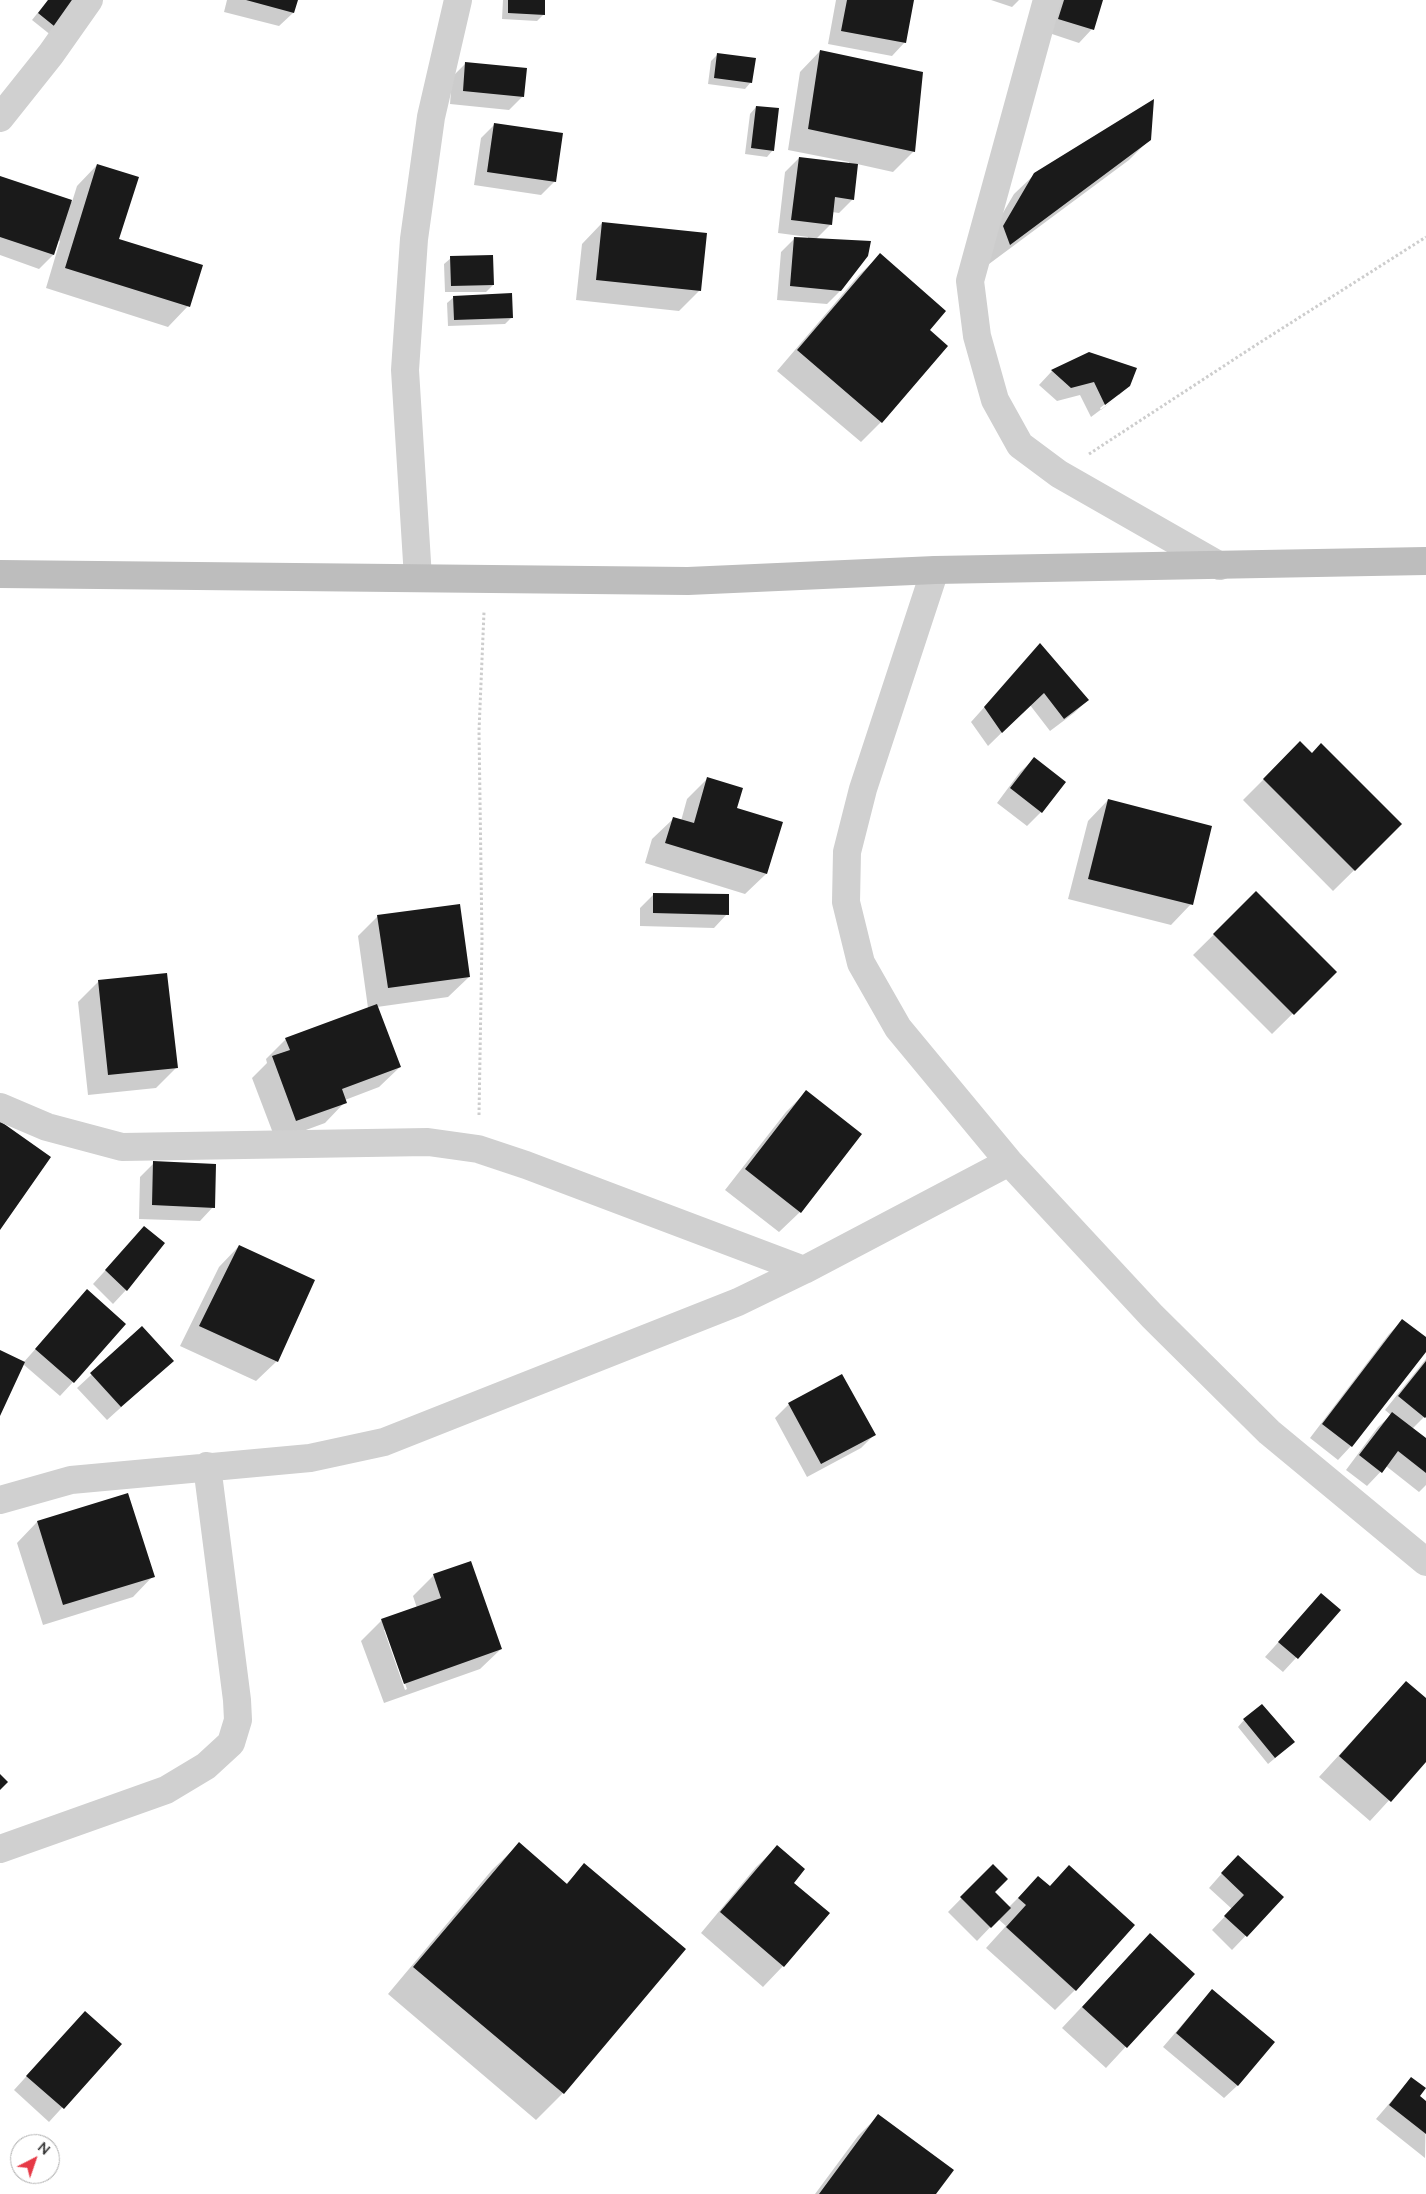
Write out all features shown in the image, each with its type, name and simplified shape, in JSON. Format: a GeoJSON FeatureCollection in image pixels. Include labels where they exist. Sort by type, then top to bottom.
{"type":"FeatureCollection","features":[{"type":"Feature","properties":{"kind":"street"},"geometry":{"type":"LineString","coordinates":[[0,118],[51,54],[89,0]]}},
{"type":"Feature","properties":{"kind":"street"},"geometry":{"type":"LineString","coordinates":[[418,578],[406,370],[414,239],[431,117],[458,0]]}},
{"type":"Feature","properties":{"kind":"street"},"geometry":{"type":"LineString","coordinates":[[1047,0],[970,281],[977,336],[995,400],[1020,445],[1059,474],[1220,566]]}},
{"type":"Feature","properties":{"kind":"street"},"geometry":{"type":"LineString","coordinates":[[0,574],[688,581],[935,570],[1426,561]]}},
{"type":"Feature","properties":{"kind":"street"},"geometry":{"type":"LineString","coordinates":[[935,570],[863,789],[847,852],[846,902],[861,963],[898,1028],[1009,1162],[1152,1316],[1269,1432],[1426,1562]]}},
{"type":"Feature","properties":{"kind":"street"},"geometry":{"type":"LineString","coordinates":[[0,1107],[47,1127],[122,1146],[428,1142],[478,1148],[804,1270]]}},
{"type":"Feature","properties":{"kind":"street"},"geometry":{"type":"LineString","coordinates":[[0,1500],[71,1480],[206,1466],[310,1458],[384,1442],[738,1302],[804,1270],[1009,1162]]}},
{"type":"Feature","properties":{"kind":"street"},"geometry":{"type":"LineString","coordinates":[[0,1849],[166,1790],[206,1766],[230,1743],[238,1720],[237,1700],[206,1466]]}},
{"type":"Feature","properties":{"kind":"path"},"geometry":{"type":"LineString","coordinates":[[1059,474],[1256,344],[1426,238]]}},
{"type":"Feature","properties":{"kind":"path"},"geometry":{"type":"LineString","coordinates":[[478,1148],[482,939],[479,730],[485,578]]}},
{"type":"Feature","properties":{"kind":"building"},"geometry":{"type":"Polygon","coordinates":[[[48,0],[83,0],[59,30],[38,13],[48,0]]]}},
{"type":"Feature","properties":{"kind":"building"},"geometry":{"type":"Polygon","coordinates":[[[246,0],[298,0],[294,13],[246,0]]]}},
{"type":"Feature","properties":{"kind":"building"},"geometry":{"type":"Polygon","coordinates":[[[508,0],[545,0],[545,15],[508,13],[508,0]]]}},
{"type":"Feature","properties":{"kind":"building"},"geometry":{"type":"Polygon","coordinates":[[[847,0],[914,0],[906,43],[841,31],[847,0]]]}},
{"type":"Feature","properties":{"kind":"building"},"geometry":{"type":"Polygon","coordinates":[[[1064,0],[1103,0],[1094,30],[1058,19],[1064,0]]]}},
{"type":"Feature","properties":{"kind":"building"},"geometry":{"type":"Polygon","coordinates":[[[820,50],[923,72],[915,152],[808,129],[820,50]]]}},
{"type":"Feature","properties":{"kind":"building"},"geometry":{"type":"Polygon","coordinates":[[[717,53],[756,58],[752,83],[714,78],[717,53]]]}},
{"type":"Feature","properties":{"kind":"building"},"geometry":{"type":"Polygon","coordinates":[[[465,62],[527,68],[524,97],[463,91],[465,62]]]}},
{"type":"Feature","properties":{"kind":"building"},"geometry":{"type":"Polygon","coordinates":[[[1154,99],[1151,140],[1010,245],[1003,226],[1034,173],[1154,99]]]}},
{"type":"Feature","properties":{"kind":"building"},"geometry":{"type":"Polygon","coordinates":[[[756,106],[779,108],[774,151],[751,148],[756,106]]]}},
{"type":"Feature","properties":{"kind":"building"},"geometry":{"type":"Polygon","coordinates":[[[494,123],[563,133],[556,182],[487,172],[494,123]]]}},
{"type":"Feature","properties":{"kind":"building"},"geometry":{"type":"Polygon","coordinates":[[[799,157],[858,164],[854,200],[835,197],[832,225],[791,220],[799,157]]]}},
{"type":"Feature","properties":{"kind":"building"},"geometry":{"type":"Polygon","coordinates":[[[97,164],[139,177],[119,239],[203,265],[190,307],[65,268],[97,164]]]}},
{"type":"Feature","properties":{"kind":"building"},"geometry":{"type":"Polygon","coordinates":[[[0,176],[72,200],[54,255],[0,237],[0,176]]]}},
{"type":"Feature","properties":{"kind":"building"},"geometry":{"type":"Polygon","coordinates":[[[602,222],[707,233],[701,291],[596,280],[602,222]]]}},
{"type":"Feature","properties":{"kind":"building"},"geometry":{"type":"Polygon","coordinates":[[[794,237],[871,241],[868,256],[841,291],[790,286],[794,237]]]}},
{"type":"Feature","properties":{"kind":"building"},"geometry":{"type":"Polygon","coordinates":[[[880,253],[946,311],[930,330],[948,346],[882,423],[797,350],[880,253]]]}},
{"type":"Feature","properties":{"kind":"building"},"geometry":{"type":"Polygon","coordinates":[[[493,255],[494,285],[451,286],[450,256],[493,255]]]}},
{"type":"Feature","properties":{"kind":"building"},"geometry":{"type":"Polygon","coordinates":[[[512,293],[513,318],[454,320],[453,296],[512,293]]]}},
{"type":"Feature","properties":{"kind":"building"},"geometry":{"type":"Polygon","coordinates":[[[1089,352],[1137,368],[1130,386],[1105,405],[1094,382],[1071,388],[1051,370],[1089,352]]]}},
{"type":"Feature","properties":{"kind":"building"},"geometry":{"type":"Polygon","coordinates":[[[1040,643],[1089,700],[1064,719],[1044,693],[1002,733],[984,707],[1040,643]]]}},
{"type":"Feature","properties":{"kind":"building"},"geometry":{"type":"Polygon","coordinates":[[[1300,741],[1312,753],[1321,743],[1402,824],[1355,871],[1263,779],[1300,741]]]}},
{"type":"Feature","properties":{"kind":"building"},"geometry":{"type":"Polygon","coordinates":[[[1034,757],[1066,782],[1042,813],[1010,788],[1034,757]]]}},
{"type":"Feature","properties":{"kind":"building"},"geometry":{"type":"Polygon","coordinates":[[[707,777],[743,788],[737,808],[783,822],[767,874],[665,843],[673,817],[694,823],[707,777]]]}},
{"type":"Feature","properties":{"kind":"building"},"geometry":{"type":"Polygon","coordinates":[[[1108,799],[1212,826],[1193,905],[1088,879],[1108,799]]]}},
{"type":"Feature","properties":{"kind":"building"},"geometry":{"type":"Polygon","coordinates":[[[1256,891],[1337,972],[1294,1015],[1213,934],[1256,891]]]}},
{"type":"Feature","properties":{"kind":"building"},"geometry":{"type":"Polygon","coordinates":[[[653,893],[729,894],[729,915],[653,913],[653,893]]]}},
{"type":"Feature","properties":{"kind":"building"},"geometry":{"type":"Polygon","coordinates":[[[460,904],[470,977],[388,988],[377,915],[460,904]]]}},
{"type":"Feature","properties":{"kind":"building"},"geometry":{"type":"Polygon","coordinates":[[[167,973],[178,1068],[108,1075],[98,980],[167,973]]]}},
{"type":"Feature","properties":{"kind":"building"},"geometry":{"type":"Polygon","coordinates":[[[377,1004],[401,1067],[342,1089],[347,1103],[296,1121],[272,1056],[290,1050],[285,1038],[377,1004]]]}},
{"type":"Feature","properties":{"kind":"building"},"geometry":{"type":"Polygon","coordinates":[[[806,1090],[862,1134],[801,1213],[745,1169],[806,1090]]]}},
{"type":"Feature","properties":{"kind":"building"},"geometry":{"type":"Polygon","coordinates":[[[0,1121],[51,1157],[0,1230],[0,1121]]]}},
{"type":"Feature","properties":{"kind":"building"},"geometry":{"type":"Polygon","coordinates":[[[153,1161],[216,1164],[215,1208],[152,1205],[153,1161]]]}},
{"type":"Feature","properties":{"kind":"building"},"geometry":{"type":"Polygon","coordinates":[[[144,1226],[165,1243],[127,1291],[105,1270],[144,1226]]]}},
{"type":"Feature","properties":{"kind":"building"},"geometry":{"type":"Polygon","coordinates":[[[239,1245],[315,1280],[278,1362],[199,1326],[239,1245]]]}},
{"type":"Feature","properties":{"kind":"building"},"geometry":{"type":"Polygon","coordinates":[[[87,1289],[126,1324],[74,1383],[35,1349],[87,1289]]]}},
{"type":"Feature","properties":{"kind":"building"},"geometry":{"type":"Polygon","coordinates":[[[1402,1319],[1426,1337],[1426,1352],[1352,1447],[1322,1424],[1402,1319]]]}},
{"type":"Feature","properties":{"kind":"building"},"geometry":{"type":"Polygon","coordinates":[[[142,1326],[174,1361],[121,1407],[90,1373],[142,1326]]]}},
{"type":"Feature","properties":{"kind":"building"},"geometry":{"type":"Polygon","coordinates":[[[0,1350],[25,1362],[0,1416],[0,1350]]]}},
{"type":"Feature","properties":{"kind":"building"},"geometry":{"type":"Polygon","coordinates":[[[1426,1361],[1426,1417],[1425,1418],[1398,1396],[1426,1361]]]}},
{"type":"Feature","properties":{"kind":"building"},"geometry":{"type":"Polygon","coordinates":[[[842,1374],[876,1435],[821,1464],[788,1403],[842,1374]]]}},
{"type":"Feature","properties":{"kind":"building"},"geometry":{"type":"Polygon","coordinates":[[[1392,1412],[1426,1438],[1426,1473],[1398,1451],[1382,1473],[1359,1455],[1392,1412]]]}},
{"type":"Feature","properties":{"kind":"building"},"geometry":{"type":"Polygon","coordinates":[[[128,1493],[155,1577],[63,1605],[37,1521],[128,1493]]]}},
{"type":"Feature","properties":{"kind":"building"},"geometry":{"type":"Polygon","coordinates":[[[471,1561],[502,1649],[404,1684],[381,1619],[441,1598],[433,1574],[471,1561]]]}},
{"type":"Feature","properties":{"kind":"building"},"geometry":{"type":"Polygon","coordinates":[[[1321,1593],[1341,1610],[1298,1659],[1278,1642],[1321,1593]]]}},
{"type":"Feature","properties":{"kind":"building"},"geometry":{"type":"Polygon","coordinates":[[[1406,1681],[1426,1698],[1426,1762],[1391,1802],[1339,1756],[1406,1681]]]}},
{"type":"Feature","properties":{"kind":"building"},"geometry":{"type":"Polygon","coordinates":[[[1262,1704],[1295,1742],[1275,1758],[1243,1719],[1262,1704]]]}},
{"type":"Feature","properties":{"kind":"building"},"geometry":{"type":"Polygon","coordinates":[[[0,1774],[8,1782],[0,1790],[0,1774]]]}},
{"type":"Feature","properties":{"kind":"building"},"geometry":{"type":"Polygon","coordinates":[[[519,1842],[567,1884],[584,1863],[686,1949],[564,2094],[413,1967],[519,1842]]]}},
{"type":"Feature","properties":{"kind":"building"},"geometry":{"type":"Polygon","coordinates":[[[777,1845],[805,1869],[794,1883],[830,1913],[784,1967],[720,1912],[777,1845]]]}},
{"type":"Feature","properties":{"kind":"building"},"geometry":{"type":"Polygon","coordinates":[[[1238,1855],[1284,1897],[1247,1937],[1224,1916],[1244,1895],[1221,1873],[1238,1855]]]}},
{"type":"Feature","properties":{"kind":"building"},"geometry":{"type":"Polygon","coordinates":[[[993,1864],[1008,1879],[995,1892],[1011,1908],[991,1928],[960,1897],[993,1864]]]}},
{"type":"Feature","properties":{"kind":"building"},"geometry":{"type":"Polygon","coordinates":[[[1069,1865],[1135,1925],[1076,1991],[1006,1927],[1026,1905],[1018,1898],[1038,1876],[1050,1886],[1069,1865]]]}},
{"type":"Feature","properties":{"kind":"building"},"geometry":{"type":"Polygon","coordinates":[[[1150,1933],[1195,1974],[1127,2048],[1082,2007],[1150,1933]]]}},
{"type":"Feature","properties":{"kind":"building"},"geometry":{"type":"Polygon","coordinates":[[[1212,1989],[1275,2042],[1238,2086],[1176,2033],[1212,1989]]]}},
{"type":"Feature","properties":{"kind":"building"},"geometry":{"type":"Polygon","coordinates":[[[85,2011],[122,2044],[64,2109],[26,2076],[85,2011]]]}},
{"type":"Feature","properties":{"kind":"building"},"geometry":{"type":"Polygon","coordinates":[[[1411,2077],[1426,2088],[1420,2096],[1426,2101],[1426,2134],[1389,2105],[1411,2077]]]}},
{"type":"Feature","properties":{"kind":"building"},"geometry":{"type":"Polygon","coordinates":[[[878,2114],[954,2170],[936,2194],[819,2194],[878,2114]]]}}]}
